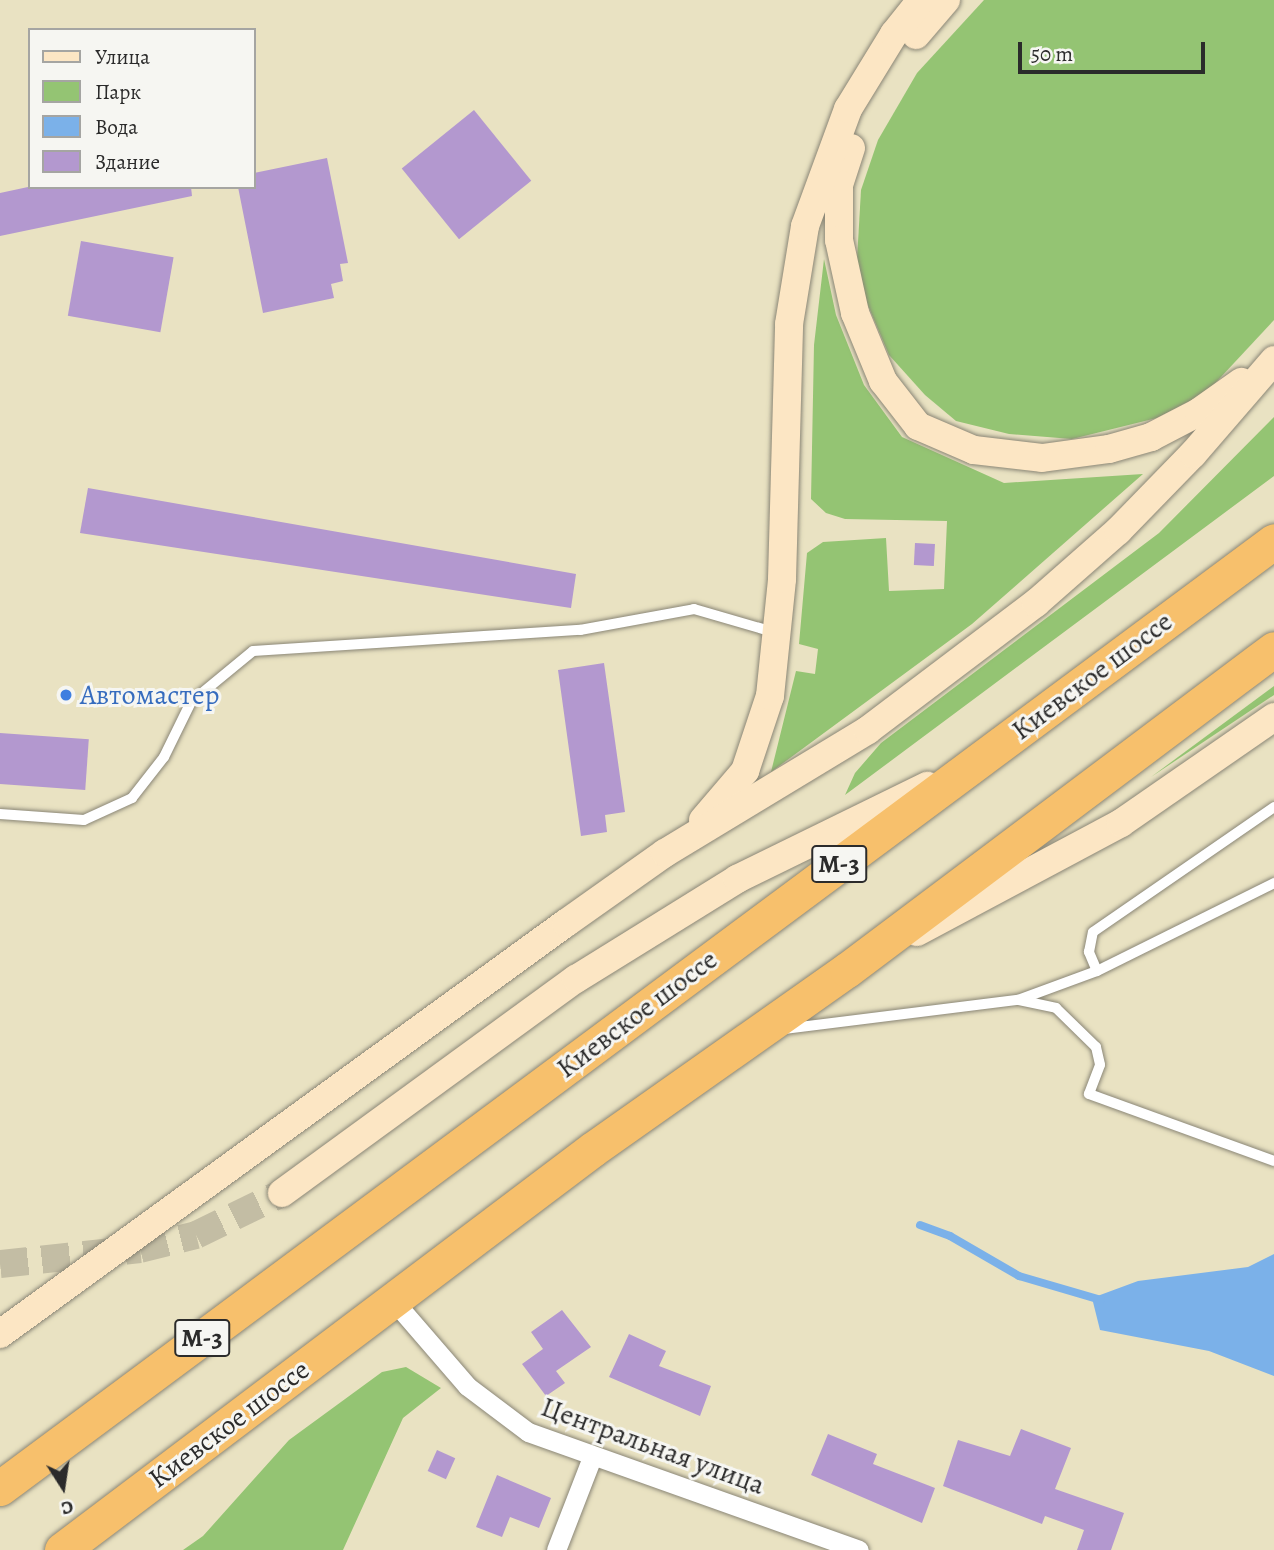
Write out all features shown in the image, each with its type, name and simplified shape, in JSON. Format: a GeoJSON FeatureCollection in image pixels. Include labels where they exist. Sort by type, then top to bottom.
{"type":"FeatureCollection","features":[{"type":"Feature","properties":{"kind":"highway","name":"Киевское шоссе"},"geometry":{"type":"LineString","coordinates":[[0,1488],[1274,541]]}},
{"type":"Feature","properties":{"kind":"highway","name":"Киевское шоссе"},"geometry":{"type":"LineString","coordinates":[[62,1550],[392,1299],[847,970],[1274,649]]}},
{"type":"Feature","properties":{"kind":"main road"},"geometry":{"type":"LineString","coordinates":[[666,853],[715,809],[745,771],[764,722],[778,634],[786,359],[801,247],[848,109],[894,34],[921,0]]}},
{"type":"Feature","properties":{"kind":"main road"},"geometry":{"type":"LineString","coordinates":[[946,0],[876,91],[839,184],[839,240],[855,313],[883,382],[918,426],[974,450],[1042,458],[1109,449],[1151,437],[1199,412],[1274,360]]}},
{"type":"Feature","properties":{"kind":"main road"},"geometry":{"type":"LineString","coordinates":[[0,1334],[666,853],[868,730],[1036,603],[1146,503],[1274,360]]}},
{"type":"Feature","properties":{"kind":"main road"},"geometry":{"type":"LineString","coordinates":[[847,970],[1121,822],[1274,717]]}},
{"type":"Feature","properties":{"kind":"main road"},"geometry":{"type":"LineString","coordinates":[[282,1193],[576,979],[737,879],[977,762]]}},
{"type":"Feature","properties":{"kind":"main road"},"geometry":{"type":"LineString","coordinates":[[0,1319],[49,1298]]}},
{"type":"Feature","properties":{"kind":"street","name":"Центральная улица"},"geometry":{"type":"LineString","coordinates":[[392,1299],[467,1387],[528,1432],[859,1550]]}},
{"type":"Feature","properties":{"kind":"street"},"geometry":{"type":"LineString","coordinates":[[556,1550],[592,1457]]}},
{"type":"Feature","properties":{"kind":"lane"},"geometry":{"type":"LineString","coordinates":[[0,814],[84,820],[132,798],[164,757],[191,702],[254,651],[580,631],[694,609],[778,634]]}},
{"type":"Feature","properties":{"kind":"lane"},"geometry":{"type":"LineString","coordinates":[[1097,971],[1089,952],[1093,932],[1274,807]]}},
{"type":"Feature","properties":{"kind":"lane"},"geometry":{"type":"LineString","coordinates":[[760,1032],[1018,1000],[1097,971],[1274,883]]}},
{"type":"Feature","properties":{"kind":"lane"},"geometry":{"type":"LineString","coordinates":[[1018,1000],[1056,1008],[1096,1047],[1100,1065],[1089,1094],[1274,1161]]}},
{"type":"Feature","properties":{"kind":"green space"},"geometry":{"type":"Polygon","coordinates":[[[984,0],[1274,0],[1274,320],[1207,392],[1157,418],[1072,439],[1009,434],[956,421],[925,395],[889,355],[864,296],[857,260],[861,190],[878,140],[917,73],[984,0]]]}},
{"type":"Feature","properties":{"kind":"green space"},"geometry":{"type":"Polygon","coordinates":[[[824,259],[836,315],[864,385],[902,437],[1004,483],[1143,474],[972,624],[771,772],[796,671],[815,674],[818,649],[799,644],[807,553],[823,542],[886,538],[889,591],[944,589],[947,521],[845,519],[826,513],[811,499],[814,345],[824,259]]]}},
{"type":"Feature","properties":{"kind":"green space"},"geometry":{"type":"Polygon","coordinates":[[[1274,417],[1274,476],[845,795],[855,773],[881,743],[1159,533],[1274,417]]]}},
{"type":"Feature","properties":{"kind":"green space"},"geometry":{"type":"Polygon","coordinates":[[[1274,686],[1274,695],[1151,777],[1274,686]]]}},
{"type":"Feature","properties":{"kind":"green space"},"geometry":{"type":"Polygon","coordinates":[[[406,1367],[441,1388],[403,1418],[343,1550],[183,1550],[203,1536],[289,1440],[382,1372],[406,1367]]]}},
{"type":"Feature","properties":{"kind":"water"},"geometry":{"type":"Polygon","coordinates":[[[1274,1254],[1274,1376],[1209,1351],[1100,1330],[1092,1298],[1138,1281],[1248,1267],[1274,1254]]]}},
{"type":"Feature","properties":{"kind":"building"},"geometry":{"type":"Polygon","coordinates":[[[474,110],[531,181],[459,239],[402,169],[474,110]]]}},
{"type":"Feature","properties":{"kind":"building"},"geometry":{"type":"Polygon","coordinates":[[[327,158],[348,263],[340,264],[343,281],[331,284],[334,298],[263,313],[238,189],[256,189],[256,173],[327,158]]]}},
{"type":"Feature","properties":{"kind":"building"},"geometry":{"type":"Polygon","coordinates":[[[28,187],[191,189],[192,196],[0,236],[0,193],[28,187]]]}},
{"type":"Feature","properties":{"kind":"building"},"geometry":{"type":"Polygon","coordinates":[[[81,241],[174,257],[160,332],[68,316],[81,241]]]}},
{"type":"Feature","properties":{"kind":"building"},"geometry":{"type":"Polygon","coordinates":[[[88,488],[576,574],[571,608],[80,533],[88,488]]]}},
{"type":"Feature","properties":{"kind":"building"},"geometry":{"type":"Polygon","coordinates":[[[915,543],[935,544],[934,566],[914,565],[915,543]]]}},
{"type":"Feature","properties":{"kind":"building"},"geometry":{"type":"Polygon","coordinates":[[[604,663],[625,812],[605,815],[607,832],[581,836],[558,670],[604,663]]]}},
{"type":"Feature","properties":{"kind":"building"},"geometry":{"type":"Polygon","coordinates":[[[0,733],[89,739],[85,790],[0,784],[0,733]]]}},
{"type":"Feature","properties":{"kind":"building"},"geometry":{"type":"Polygon","coordinates":[[[562,1310],[591,1347],[556,1371],[565,1383],[546,1396],[522,1364],[543,1349],[531,1332],[562,1310]]]}},
{"type":"Feature","properties":{"kind":"building"},"geometry":{"type":"Polygon","coordinates":[[[629,1334],[666,1351],[659,1366],[711,1386],[700,1416],[609,1377],[629,1334]]]}},
{"type":"Feature","properties":{"kind":"building"},"geometry":{"type":"Polygon","coordinates":[[[1021,1429],[1071,1448],[1055,1489],[1124,1513],[1111,1550],[1077,1550],[1084,1530],[1045,1516],[1042,1524],[943,1486],[958,1440],[1010,1456],[1021,1429]]]}},
{"type":"Feature","properties":{"kind":"building"},"geometry":{"type":"Polygon","coordinates":[[[828,1434],[877,1454],[873,1464],[935,1488],[922,1523],[811,1475],[828,1434]]]}},
{"type":"Feature","properties":{"kind":"building"},"geometry":{"type":"Polygon","coordinates":[[[437,1450],[455,1458],[446,1479],[428,1471],[437,1450]]]}},
{"type":"Feature","properties":{"kind":"building"},"geometry":{"type":"Polygon","coordinates":[[[497,1475],[551,1498],[539,1528],[510,1517],[502,1537],[476,1527],[497,1475]]]}},
{"type":"Feature","properties":{"kind":"waterway"},"geometry":{"type":"LineString","coordinates":[[920,1225],[950,1236],[1019,1276],[1101,1300]]}},
{"type":"Feature","properties":{"kind":"tunnel"},"geometry":{"type":"LineString","coordinates":[[0,1264],[140,1249],[196,1235],[282,1193]]}},
{"type":"Feature","properties":{"kind":"place","name":"Автомастер"},"geometry":{"type":"Point","coordinates":[66,695]}}]}
